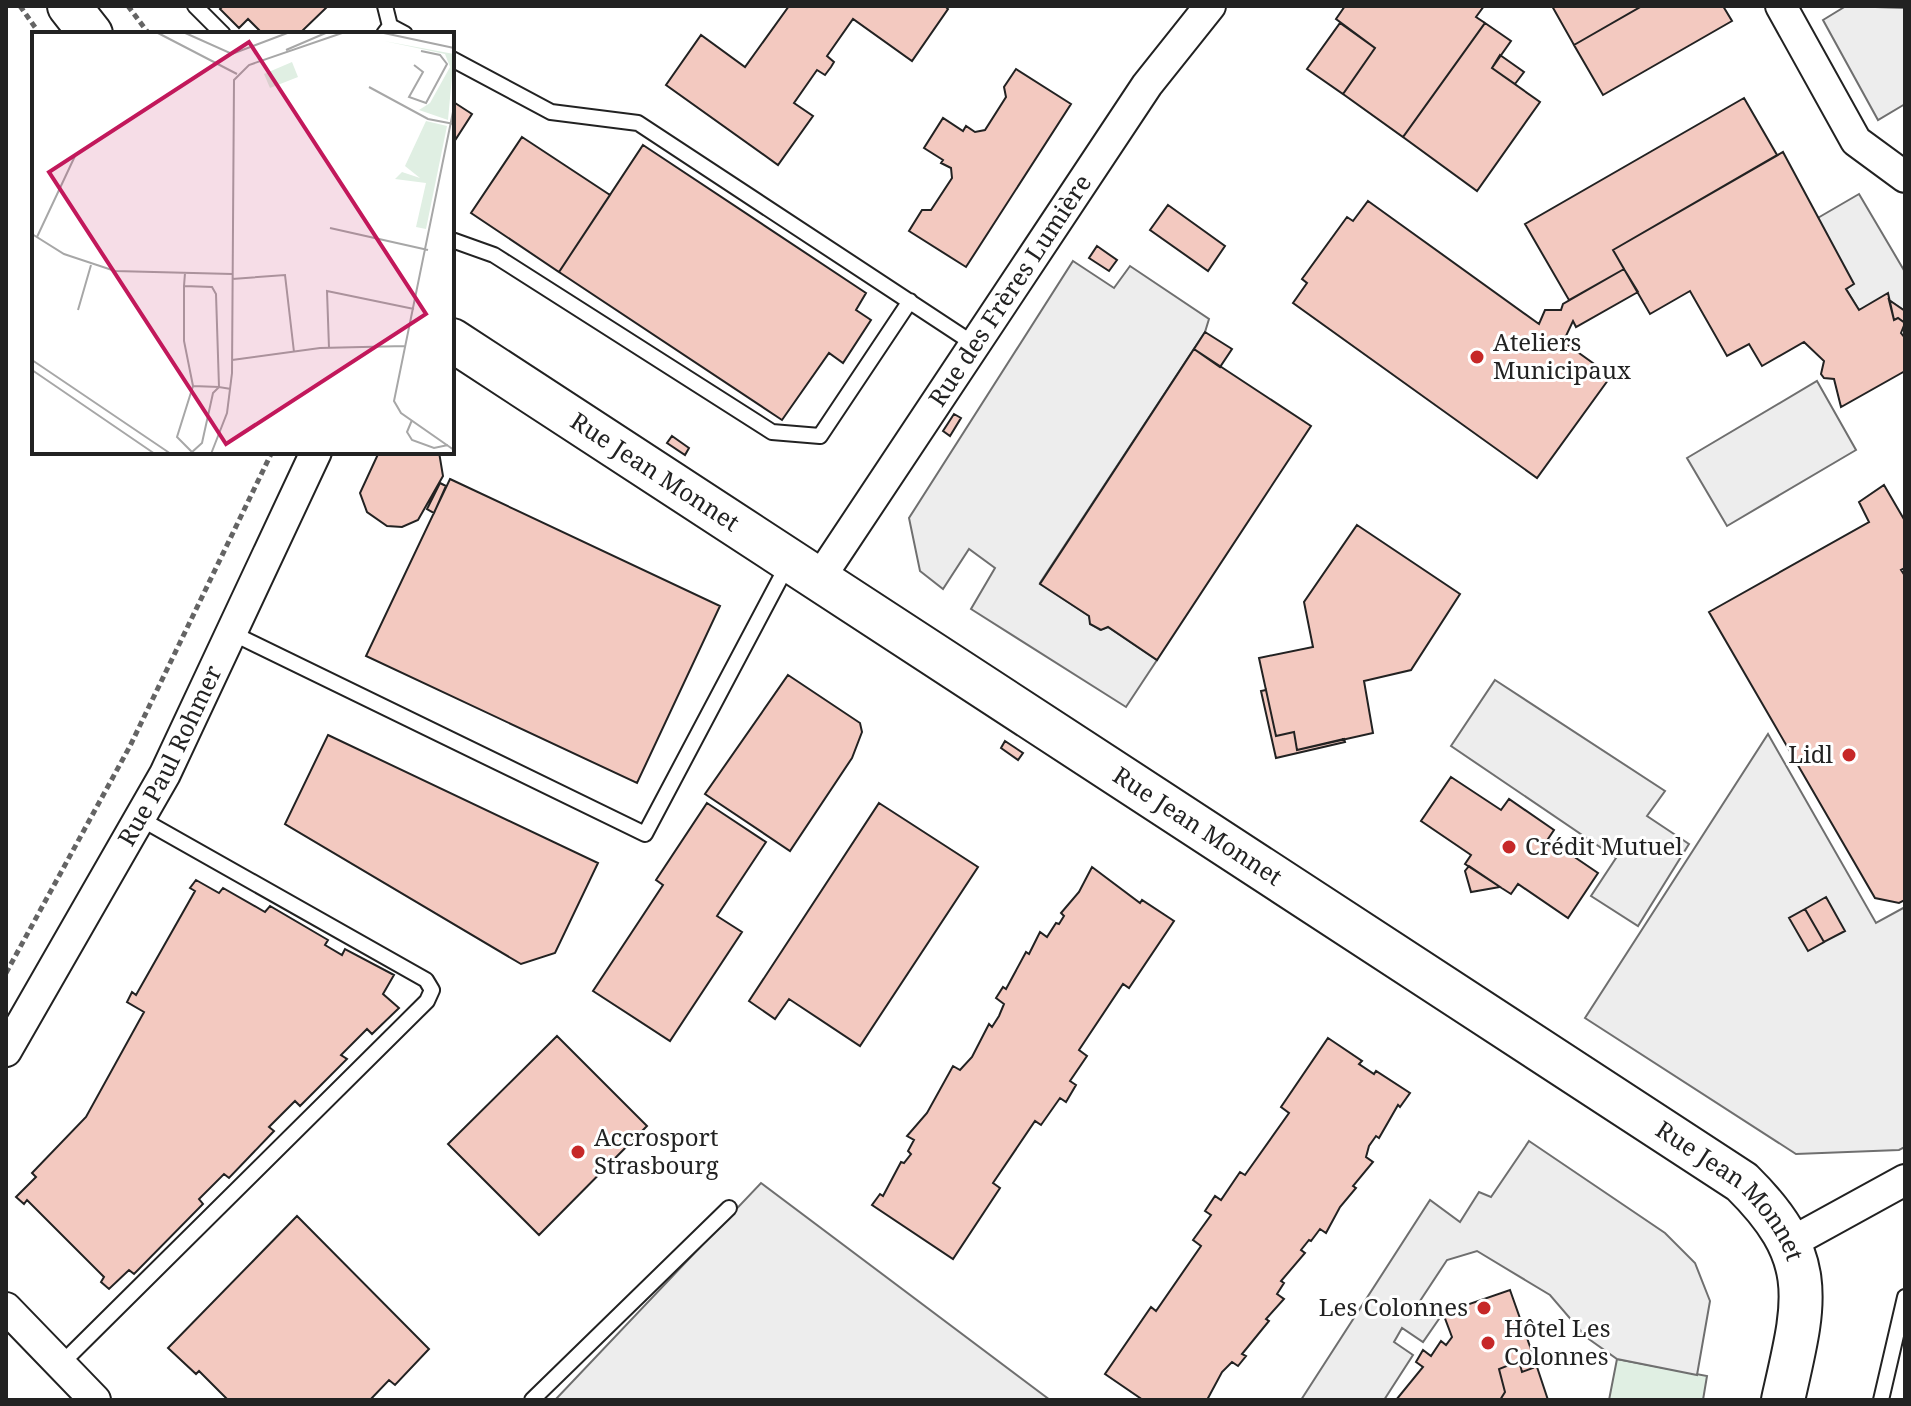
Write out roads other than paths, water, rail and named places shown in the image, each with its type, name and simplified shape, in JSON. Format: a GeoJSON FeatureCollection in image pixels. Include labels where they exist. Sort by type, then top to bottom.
{"type":"FeatureCollection","features":[{"type":"Feature","properties":{"kind":"street"},"geometry":{"type":"LineString","coordinates":[[69,6],[89,32]]}},
{"type":"Feature","properties":{"kind":"street","name":"Rue des Frères Lumière"},"geometry":{"type":"LineString","coordinates":[[804,570],[974,344],[1147,85],[1210,6]]}},
{"type":"Feature","properties":{"kind":"street"},"geometry":{"type":"LineString","coordinates":[[1781,6],[1856,141],[1905,177]]}},
{"type":"Feature","properties":{"kind":"street","name":"Rue Jean Monnet"},"geometry":{"type":"LineString","coordinates":[[454,341],[1742,1182],[1772,1211],[1792,1242],[1803,1289],[1798,1333],[1783,1400]]}},
{"type":"Feature","properties":{"kind":"street","name":"Rue Paul Rohmer"},"geometry":{"type":"LineString","coordinates":[[6,1051],[141,819],[315,454]]}},
{"type":"Feature","properties":{"kind":"street"},"geometry":{"type":"LineString","coordinates":[[1792,1242],[1905,1180]]}},
{"type":"Feature","properties":{"kind":"street"},"geometry":{"type":"LineString","coordinates":[[6,1308],[95,1400]]}},
{"type":"Feature","properties":{"kind":"lane"},"geometry":{"type":"LineString","coordinates":[[195,6],[221,32]]}},
{"type":"Feature","properties":{"kind":"lane"},"geometry":{"type":"LineString","coordinates":[[385,6],[387,30]]}},
{"type":"Feature","properties":{"kind":"lane"},"geometry":{"type":"LineString","coordinates":[[454,60],[551,112],[638,123],[974,344]]}},
{"type":"Feature","properties":{"kind":"lane"},"geometry":{"type":"LineString","coordinates":[[454,241],[494,255],[772,432],[820,436],[910,301]]}},
{"type":"Feature","properties":{"kind":"lane"},"geometry":{"type":"LineString","coordinates":[[232,633],[645,834],[804,570]]}},
{"type":"Feature","properties":{"kind":"lane"},"geometry":{"type":"LineString","coordinates":[[61,1364],[427,1001],[432,990],[426,980],[141,819]]}},
{"type":"Feature","properties":{"kind":"lane"},"geometry":{"type":"LineString","coordinates":[[532,1400],[729,1208]]}},
{"type":"Feature","properties":{"kind":"lane"},"geometry":{"type":"LineString","coordinates":[[1881,1400],[1905,1297]]}},
{"type":"Feature","properties":{"kind":"place","name":"Ateliers Municipaux"},"geometry":{"type":"Point","coordinates":[1477,357]}},
{"type":"Feature","properties":{"kind":"place","name":"Lidl"},"geometry":{"type":"Point","coordinates":[1849,755]}},
{"type":"Feature","properties":{"kind":"place","name":"Crédit Mutuel"},"geometry":{"type":"Point","coordinates":[1509,847]}},
{"type":"Feature","properties":{"kind":"place","name":"Accrosport Strasbourg"},"geometry":{"type":"Point","coordinates":[578,1152]}},
{"type":"Feature","properties":{"kind":"place","name":"Les Colonnes"},"geometry":{"type":"Point","coordinates":[1484,1308]}},
{"type":"Feature","properties":{"kind":"place","name":"Hôtel Les Colonnes"},"geometry":{"type":"Point","coordinates":[1488,1343]}}]}
